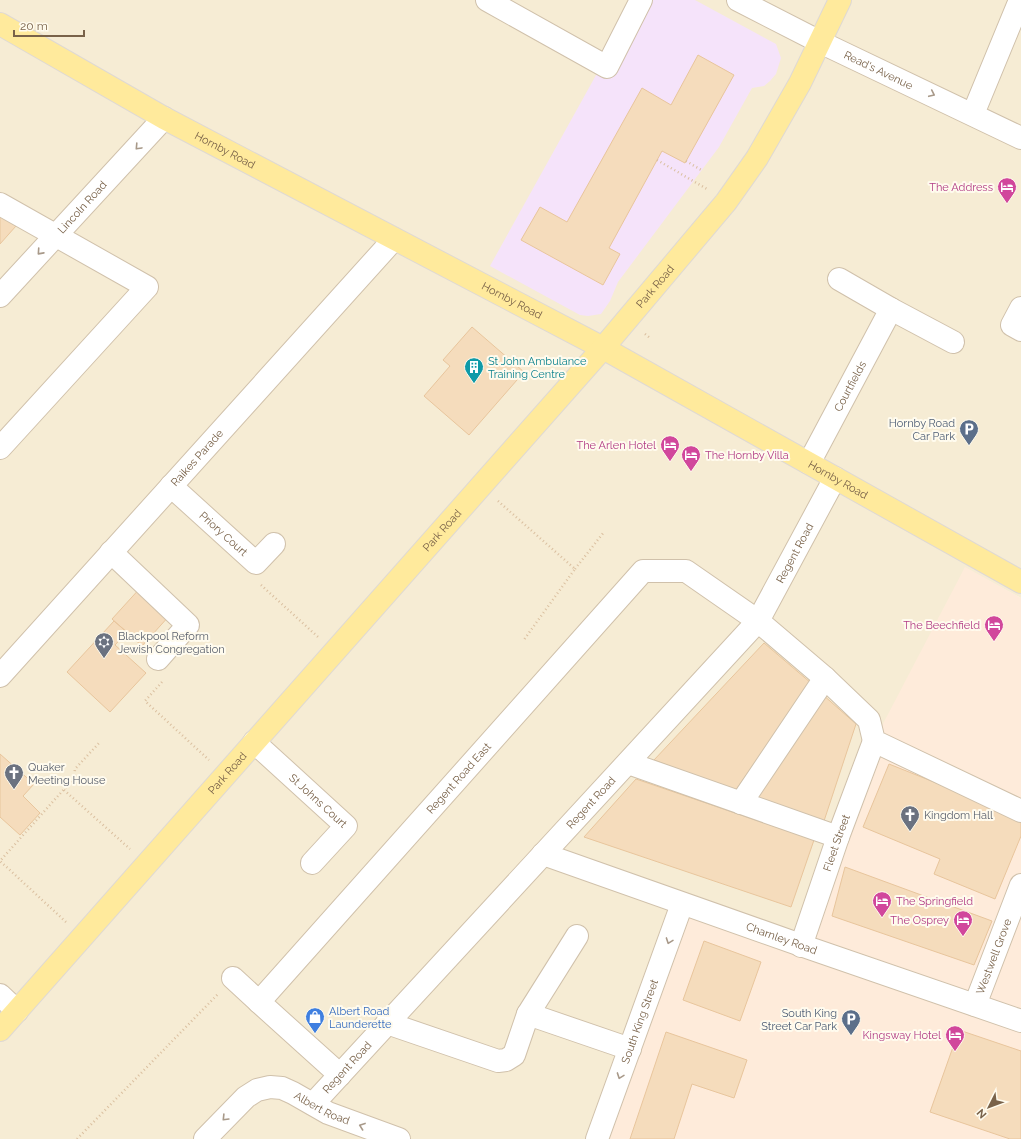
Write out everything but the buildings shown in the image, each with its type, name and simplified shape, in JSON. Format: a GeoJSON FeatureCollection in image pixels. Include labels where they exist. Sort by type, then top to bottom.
{"type":"FeatureCollection","features":[{"type":"Feature","properties":{"kind":"main road","name":"Park Road"},"geometry":{"type":"LineString","coordinates":[[0,1030],[146,863],[603,348],[726,202],[748,171],[800,83],[840,0]]}},
{"type":"Feature","properties":{"kind":"main road","name":"Hornby Road"},"geometry":{"type":"LineString","coordinates":[[0,24],[164,118],[603,348],[1021,582]]}},
{"type":"Feature","properties":{"kind":"street"},"geometry":{"type":"LineString","coordinates":[[487,0],[607,67],[642,0]]}},
{"type":"Feature","properties":{"kind":"street","name":"Read's Avenue"},"geometry":{"type":"LineString","coordinates":[[738,0],[820,42],[1021,138]]}},
{"type":"Feature","properties":{"kind":"street"},"geometry":{"type":"LineString","coordinates":[[973,114],[1020,0]]}},
{"type":"Feature","properties":{"kind":"street","name":"Lincoln Road"},"geometry":{"type":"LineString","coordinates":[[0,296],[164,118]]}},
{"type":"Feature","properties":{"kind":"street"},"geometry":{"type":"LineString","coordinates":[[0,204],[147,287],[0,448]]}},
{"type":"Feature","properties":{"kind":"street","name":"Raikes Parade"},"geometry":{"type":"LineString","coordinates":[[0,676],[394,239]]}},
{"type":"Feature","properties":{"kind":"street"},"geometry":{"type":"LineString","coordinates":[[839,279],[891,309],[954,342]]}},
{"type":"Feature","properties":{"kind":"street"},"geometry":{"type":"LineString","coordinates":[[1021,308],[1012,325],[1021,330]]}},
{"type":"Feature","properties":{"kind":"street","name":"Courtfields"},"geometry":{"type":"LineString","coordinates":[[809,463],[891,309]]}},
{"type":"Feature","properties":{"kind":"street","name":"Regent Road"},"geometry":{"type":"LineString","coordinates":[[313,1104],[758,621],[835,478]]}},
{"type":"Feature","properties":{"kind":"street","name":"Priory Court"},"geometry":{"type":"LineString","coordinates":[[171,486],[256,563],[274,544]]}},
{"type":"Feature","properties":{"kind":"street"},"geometry":{"type":"LineString","coordinates":[[111,552],[188,625],[162,668]]}},
{"type":"Feature","properties":{"kind":"street","name":"Regent Road East"},"geometry":{"type":"LineString","coordinates":[[259,1002],[643,571],[686,571],[758,621],[825,678],[869,720],[874,741]]}},
{"type":"Feature","properties":{"kind":"street"},"geometry":{"type":"LineString","coordinates":[[741,803],[825,678]]}},
{"type":"Feature","properties":{"kind":"street"},"geometry":{"type":"LineString","coordinates":[[874,741],[1021,811]]}},
{"type":"Feature","properties":{"kind":"street","name":"Fleet Street"},"geometry":{"type":"LineString","coordinates":[[801,946],[838,837],[874,741]]}},
{"type":"Feature","properties":{"kind":"street","name":"St Johns Court"},"geometry":{"type":"LineString","coordinates":[[254,742],[346,826],[312,863]]}},
{"type":"Feature","properties":{"kind":"street"},"geometry":{"type":"LineString","coordinates":[[628,763],[838,837]]}},
{"type":"Feature","properties":{"kind":"street","name":"Charnley Road"},"geometry":{"type":"LineString","coordinates":[[543,854],[801,946],[1021,1021]]}},
{"type":"Feature","properties":{"kind":"street","name":"Westwell Grove"},"geometry":{"type":"LineString","coordinates":[[975,1005],[1021,885]]}},
{"type":"Feature","properties":{"kind":"street","name":"South King Street"},"geometry":{"type":"LineString","coordinates":[[598,1139],[682,904]]}},
{"type":"Feature","properties":{"kind":"street"},"geometry":{"type":"LineString","coordinates":[[387,1023],[498,1061],[506,1060],[514,1055],[528,1014],[576,936]]}},
{"type":"Feature","properties":{"kind":"street"},"geometry":{"type":"LineString","coordinates":[[233,978],[340,1075]]}},
{"type":"Feature","properties":{"kind":"street"},"geometry":{"type":"LineString","coordinates":[[0,995],[17,1011]]}},
{"type":"Feature","properties":{"kind":"street"},"geometry":{"type":"LineString","coordinates":[[528,1014],[630,1049]]}},
{"type":"Feature","properties":{"kind":"street","name":"Albert Road"},"geometry":{"type":"LineString","coordinates":[[205,1139],[246,1097],[257,1090],[270,1087],[282,1088],[294,1092],[328,1113],[399,1139]]}},
{"type":"Feature","properties":{"kind":"path"},"geometry":{"type":"LineString","coordinates":[[657,160],[694,181]]}},
{"type":"Feature","properties":{"kind":"path"},"geometry":{"type":"LineString","coordinates":[[686,161],[703,170]]}},
{"type":"Feature","properties":{"kind":"path"},"geometry":{"type":"LineString","coordinates":[[645,334],[650,338]]}},
{"type":"Feature","properties":{"kind":"path"},"geometry":{"type":"LineString","coordinates":[[481,486],[575,569]]}},
{"type":"Feature","properties":{"kind":"path"},"geometry":{"type":"LineString","coordinates":[[523,641],[575,569],[604,532]]}},
{"type":"Feature","properties":{"kind":"path"},"geometry":{"type":"LineString","coordinates":[[261,584],[334,652]]}},
{"type":"Feature","properties":{"kind":"path"},"geometry":{"type":"LineString","coordinates":[[162,668],[145,700],[225,775]]}},
{"type":"Feature","properties":{"kind":"path"},"geometry":{"type":"LineString","coordinates":[[82,938],[0,861],[64,790],[74,778],[75,769],[99,743]]}},
{"type":"Feature","properties":{"kind":"path"},"geometry":{"type":"LineString","coordinates":[[64,790],[146,863]]}},
{"type":"Feature","properties":{"kind":"path"},"geometry":{"type":"LineString","coordinates":[[77,1139],[233,978]]}},
{"type":"Feature","properties":{"kind":"shaded area"},"geometry":{"type":"Polygon","coordinates":[[[0,0],[1021,0],[1021,598],[965,568],[801,946],[598,1139],[0,1139],[0,0]]]}},
{"type":"Feature","properties":{"kind":"shaded area"},"geometry":{"type":"Polygon","coordinates":[[[652,0],[695,0],[776,44],[781,58],[776,74],[770,81],[764,86],[752,88],[719,147],[618,282],[610,301],[601,314],[588,316],[580,315],[490,266],[600,68],[614,75],[652,0]]]}},
{"type":"Feature","properties":{"kind":"shaded area"},"geometry":{"type":"Polygon","coordinates":[[[965,567],[1021,598],[1021,1139],[598,1139],[682,904],[801,945],[874,741],[965,567]]]}},
{"type":"Feature","properties":{"kind":"place","name":"The Address"},"geometry":{"type":"Point","coordinates":[1007,204]}},
{"type":"Feature","properties":{"kind":"place","name":"St John Ambulance Training Centre"},"geometry":{"type":"Point","coordinates":[474,384]}},
{"type":"Feature","properties":{"kind":"place","name":"Hornby Road Car Park"},"geometry":{"type":"Point","coordinates":[969,446]}},
{"type":"Feature","properties":{"kind":"place","name":"The Arlen Hotel"},"geometry":{"type":"Point","coordinates":[670,462]}},
{"type":"Feature","properties":{"kind":"place","name":"The Hornby Villa"},"geometry":{"type":"Point","coordinates":[691,472]}},
{"type":"Feature","properties":{"kind":"place","name":"The Beechfield"},"geometry":{"type":"Point","coordinates":[994,642]}},
{"type":"Feature","properties":{"kind":"place","name":"Blackpool Reform Jewish Congregation"},"geometry":{"type":"Point","coordinates":[104,659]}},
{"type":"Feature","properties":{"kind":"place","name":"Quaker Meeting House"},"geometry":{"type":"Point","coordinates":[14,790]}},
{"type":"Feature","properties":{"kind":"place","name":"Kingdom Hall"},"geometry":{"type":"Point","coordinates":[910,832]}},
{"type":"Feature","properties":{"kind":"place","name":"The Springfield"},"geometry":{"type":"Point","coordinates":[882,918]}},
{"type":"Feature","properties":{"kind":"place","name":"The Osprey"},"geometry":{"type":"Point","coordinates":[963,937]}},
{"type":"Feature","properties":{"kind":"place","name":"Albert Road Launderette"},"geometry":{"type":"Point","coordinates":[315,1034]}},
{"type":"Feature","properties":{"kind":"place","name":"South King Street Car Park"},"geometry":{"type":"Point","coordinates":[851,1036]}},
{"type":"Feature","properties":{"kind":"place","name":"Kingsway Hotel"},"geometry":{"type":"Point","coordinates":[955,1052]}}]}
